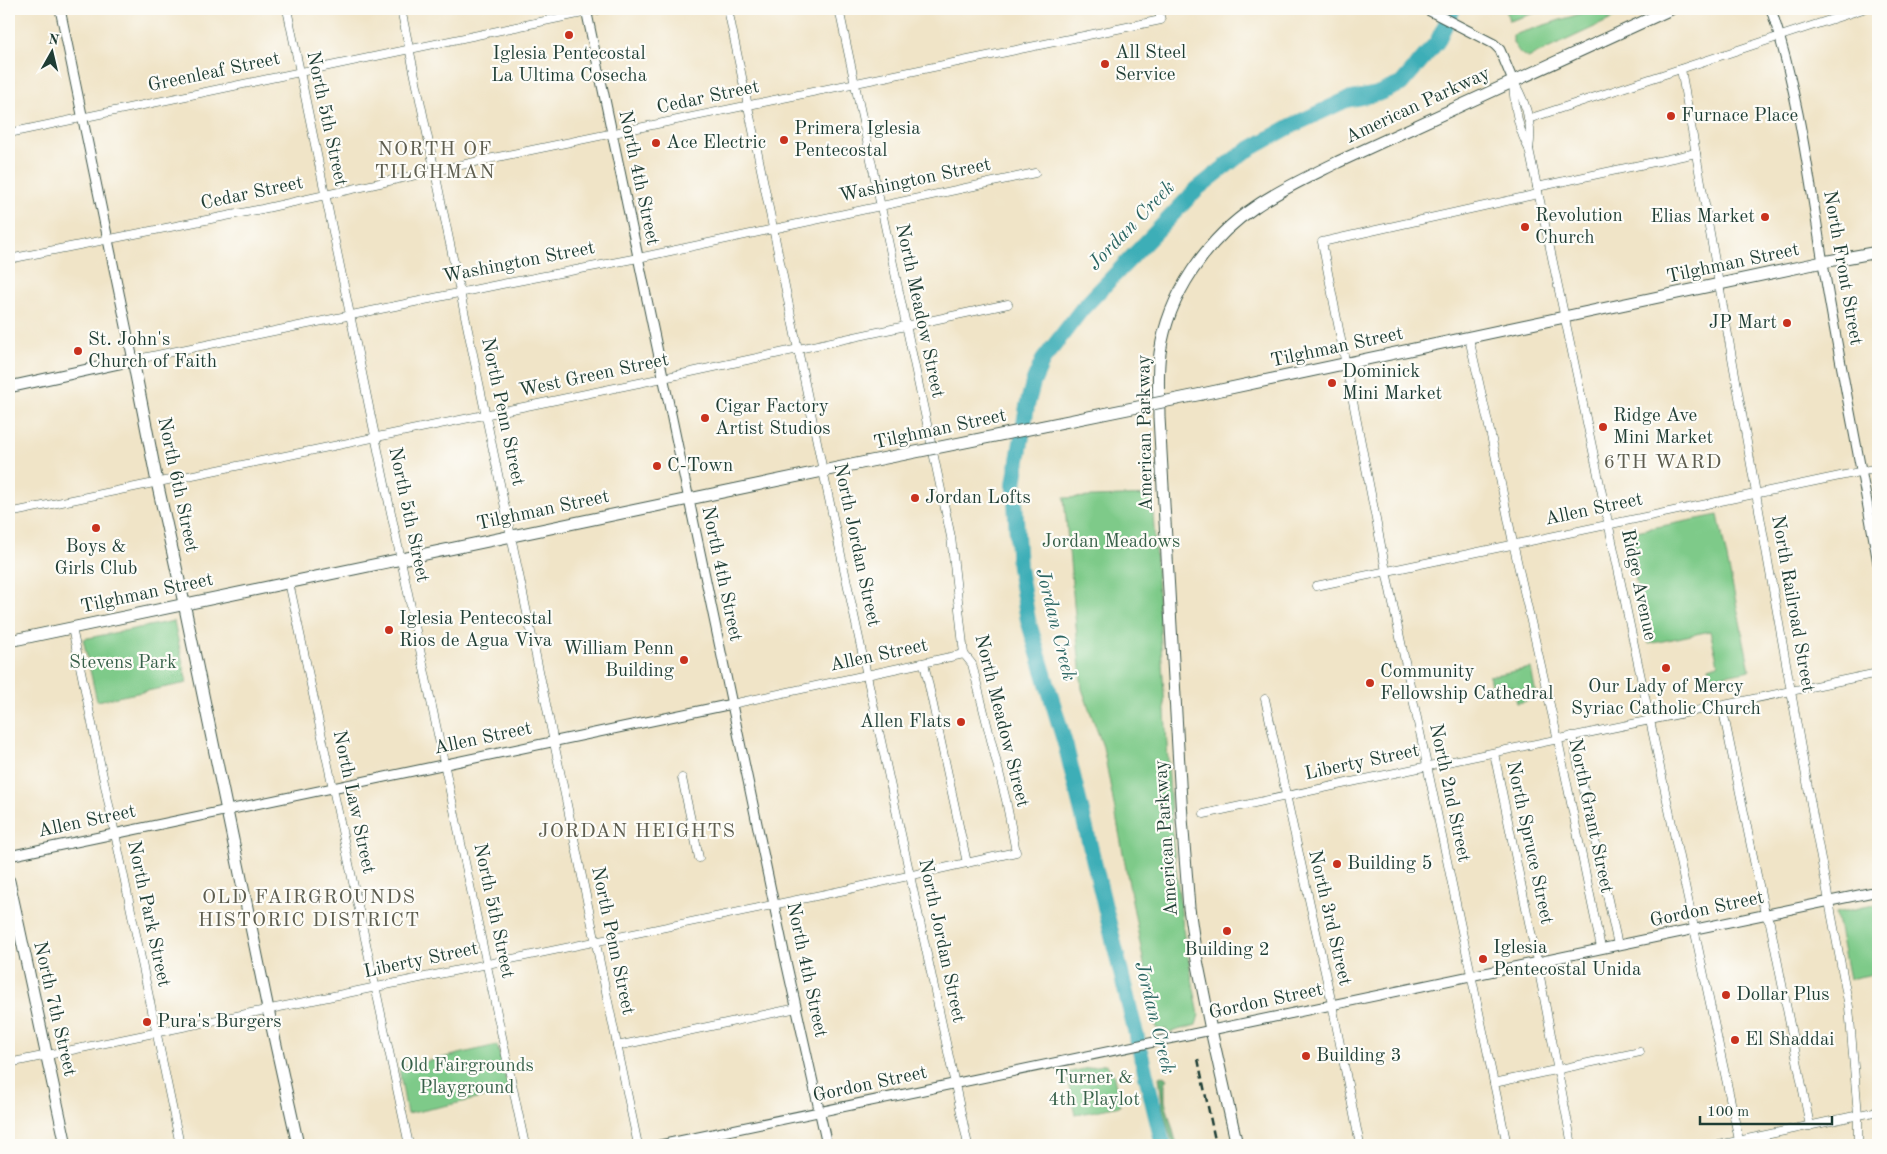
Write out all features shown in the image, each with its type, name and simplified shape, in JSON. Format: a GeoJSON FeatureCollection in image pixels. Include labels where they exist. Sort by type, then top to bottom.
{"type":"FeatureCollection","features":[{"type":"Feature","properties":{"kind":"main road","name":"American Parkway"},"geometry":{"type":"LineString","coordinates":[[1237,1145],[1211,1030],[1190,917],[1182,818],[1159,417],[1160,353],[1168,319],[1186,282],[1204,254],[1221,235],[1253,208],[1285,188],[1671,9]]}},
{"type":"Feature","properties":{"kind":"main road","name":"Tilghman Street"},"geometry":{"type":"LineString","coordinates":[[9,641],[184,603],[1347,364],[1823,262],[1878,252]]}},
{"type":"Feature","properties":{"kind":"main road","name":"Washington Street"},"geometry":{"type":"LineString","coordinates":[[9,387],[133,360]]}},
{"type":"Feature","properties":{"kind":"main road","name":"North 6th Street"},"geometry":{"type":"LineString","coordinates":[[133,360],[157,482],[298,1145]]}},
{"type":"Feature","properties":{"kind":"main road","name":"North 7th Street"},"geometry":{"type":"LineString","coordinates":[[9,881],[66,1145]]}},
{"type":"Feature","properties":{"kind":"street","name":"North 6th Street"},"geometry":{"type":"LineString","coordinates":[[60,9],[133,360]]}},
{"type":"Feature","properties":{"kind":"street","name":"North 5th Street"},"geometry":{"type":"LineString","coordinates":[[287,9],[525,1145]]}},
{"type":"Feature","properties":{"kind":"street","name":"North Penn Street"},"geometry":{"type":"LineString","coordinates":[[401,9],[638,1145]]}},
{"type":"Feature","properties":{"kind":"street","name":"Greenleaf Street"},"geometry":{"type":"LineString","coordinates":[[9,133],[586,10],[602,9]]}},
{"type":"Feature","properties":{"kind":"street","name":"North Jordan Street"},"geometry":{"type":"LineString","coordinates":[[728,9],[823,472],[968,1145]]}},
{"type":"Feature","properties":{"kind":"street","name":"North Meadow Street"},"geometry":{"type":"LineString","coordinates":[[839,9],[951,537],[964,654],[972,664],[1006,800],[1016,852]]}},
{"type":"Feature","properties":{"kind":"street","name":"Cedar Street"},"geometry":{"type":"LineString","coordinates":[[9,259],[325,195],[1161,20],[1158,9]]}},
{"type":"Feature","properties":{"kind":"street"},"geometry":{"type":"LineString","coordinates":[[1426,9],[1494,44],[1500,50],[1513,81]]}},
{"type":"Feature","properties":{"kind":"street","name":"North Front Street"},"geometry":{"type":"LineString","coordinates":[[1771,9],[1786,54],[1800,121],[1823,262],[1878,563]]}},
{"type":"Feature","properties":{"kind":"street"},"geometry":{"type":"LineString","coordinates":[[1528,119],[1863,9]]}},
{"type":"Feature","properties":{"kind":"street","name":"North 4th Street"},"geometry":{"type":"LineString","coordinates":[[586,10],[785,957],[798,1008],[827,1145]]}},
{"type":"Feature","properties":{"kind":"street","name":"North Railroad Street"},"geometry":{"type":"LineString","coordinates":[[1681,69],[1849,1007],[1858,1115],[1858,1145]]}},
{"type":"Feature","properties":{"kind":"street","name":"Ridge Avenue"},"geometry":{"type":"LineString","coordinates":[[1513,81],[1524,99],[1531,135],[1529,149]]}},
{"type":"Feature","properties":{"kind":"street","name":"Ridge Avenue"},"geometry":{"type":"LineString","coordinates":[[1513,81],[1514,103],[1522,137],[1529,149],[1739,1143]]}},
{"type":"Feature","properties":{"kind":"street"},"geometry":{"type":"LineString","coordinates":[[1538,191],[1696,153]]}},
{"type":"Feature","properties":{"kind":"street","name":"Washington Street"},"geometry":{"type":"LineString","coordinates":[[133,360],[460,292],[638,258],[1035,173]]}},
{"type":"Feature","properties":{"kind":"street","name":"North 2nd Street"},"geometry":{"type":"LineString","coordinates":[[1507,1145],[1386,571],[1322,242],[1538,191]]}},
{"type":"Feature","properties":{"kind":"street","name":"West Green Street"},"geometry":{"type":"LineString","coordinates":[[9,513],[799,350],[1008,304]]}},
{"type":"Feature","properties":{"kind":"street","name":"North Grant Street"},"geometry":{"type":"LineString","coordinates":[[1469,338],[1558,740],[1600,948]]}},
{"type":"Feature","properties":{"kind":"street","name":"Allen Street"},"geometry":{"type":"LineString","coordinates":[[1316,586],[1513,543],[1878,468]]}},
{"type":"Feature","properties":{"kind":"street","name":"North Law Street"},"geometry":{"type":"LineString","coordinates":[[289,582],[409,1145]]}},
{"type":"Feature","properties":{"kind":"street","name":"North Park Street"},"geometry":{"type":"LineString","coordinates":[[72,628],[180,1145]]}},
{"type":"Feature","properties":{"kind":"street","name":"Allen Street"},"geometry":{"type":"LineString","coordinates":[[9,856],[964,654]]}},
{"type":"Feature","properties":{"kind":"street"},"geometry":{"type":"LineString","coordinates":[[924,663],[967,863]]}},
{"type":"Feature","properties":{"kind":"street","name":"Liberty Street"},"geometry":{"type":"LineString","coordinates":[[1204,814],[1878,673]]}},
{"type":"Feature","properties":{"kind":"street","name":"North 3rd Street"},"geometry":{"type":"LineString","coordinates":[[1265,699],[1332,1004],[1360,1145]]}},
{"type":"Feature","properties":{"kind":"street"},"geometry":{"type":"LineString","coordinates":[[1722,706],[1766,914],[1774,941],[1810,1126]]}},
{"type":"Feature","properties":{"kind":"street"},"geometry":{"type":"LineString","coordinates":[[1572,736],[1618,945]]}},
{"type":"Feature","properties":{"kind":"street","name":"North Spruce Street"},"geometry":{"type":"LineString","coordinates":[[1494,753],[1537,961],[1572,1145]]}},
{"type":"Feature","properties":{"kind":"street"},"geometry":{"type":"LineString","coordinates":[[682,778],[699,858]]}},
{"type":"Feature","properties":{"kind":"street","name":"Liberty Street"},"geometry":{"type":"LineString","coordinates":[[9,1063],[1016,852]]}},
{"type":"Feature","properties":{"kind":"street","name":"Gordon Street"},"geometry":{"type":"LineString","coordinates":[[660,1145],[1878,891]]}},
{"type":"Feature","properties":{"kind":"street"},"geometry":{"type":"LineString","coordinates":[[617,1046],[798,1008]]}},
{"type":"Feature","properties":{"kind":"street"},"geometry":{"type":"LineString","coordinates":[[1494,1083],[1640,1052]]}},
{"type":"Feature","properties":{"kind":"street"},"geometry":{"type":"LineString","coordinates":[[1719,1145],[1739,1143],[1878,1112]]}},
{"type":"Feature","properties":{"kind":"green space"},"geometry":{"type":"Polygon","coordinates":[[[1506,9],[1548,9],[1509,21],[1506,9]]]}},
{"type":"Feature","properties":{"kind":"green space"},"geometry":{"type":"Polygon","coordinates":[[[1595,9],[1633,9],[1528,58],[1520,53],[1513,43],[1513,35],[1595,9]]]}},
{"type":"Feature","properties":{"kind":"green space","name":"Jordan Meadows"},"geometry":{"type":"Polygon","coordinates":[[[1152,495],[1173,844],[1184,936],[1199,1015],[1196,1025],[1167,1033],[1166,1029],[1156,1028],[1103,747],[1082,689],[1064,498],[1152,495]]]}},
{"type":"Feature","properties":{"kind":"green space"},"geometry":{"type":"Polygon","coordinates":[[[1718,515],[1750,670],[1711,678],[1709,667],[1718,664],[1710,631],[1649,644],[1626,533],[1718,515]]]}},
{"type":"Feature","properties":{"kind":"green space","name":"Stevens Park"},"geometry":{"type":"Polygon","coordinates":[[[174,621],[187,683],[97,701],[83,639],[174,621]]]}},
{"type":"Feature","properties":{"kind":"green space"},"geometry":{"type":"Polygon","coordinates":[[[1531,668],[1537,699],[1517,703],[1513,686],[1492,690],[1489,676],[1531,668]]]}},
{"type":"Feature","properties":{"kind":"green space"},"geometry":{"type":"Polygon","coordinates":[[[1878,904],[1878,973],[1849,979],[1836,913],[1878,904]]]}},
{"type":"Feature","properties":{"kind":"green space","name":"Old Fairgrounds Playground"},"geometry":{"type":"Polygon","coordinates":[[[497,1045],[509,1092],[407,1114],[399,1068],[497,1045]]]}},
{"type":"Feature","properties":{"kind":"green space","name":"Turner & 4th Playlot"},"geometry":{"type":"Polygon","coordinates":[[[1106,1064],[1113,1073],[1120,1106],[1075,1115],[1066,1073],[1106,1064]]]}},
{"type":"Feature","properties":{"kind":"green space"},"geometry":{"type":"Polygon","coordinates":[[[1164,1075],[1168,1079],[1165,1083],[1165,1101],[1177,1145],[1173,1145],[1163,1112],[1159,1077],[1164,1075]]]}},
{"type":"Feature","properties":{"kind":"waterway","name":"Jordan Creek"},"geometry":{"type":"LineString","coordinates":[[1163,1145],[1066,747],[1028,620],[1019,568],[1014,484],[1027,406],[1033,383],[1043,360],[1082,309],[1197,189],[1241,154],[1291,126],[1346,100],[1377,94],[1401,84],[1437,42],[1453,9]]}},
{"type":"Feature","properties":{"kind":"railway"},"geometry":{"type":"LineString","coordinates":[[1198,1059],[1216,1145]]}},
{"type":"Feature","properties":{"kind":"place","name":"Iglesia Pentecostal La Ultima Cosecha"},"geometry":{"type":"Point","coordinates":[569,35]}},
{"type":"Feature","properties":{"kind":"place","name":"All Steel Service"},"geometry":{"type":"Point","coordinates":[1105,64]}},
{"type":"Feature","properties":{"kind":"place","name":"Furnace Place"},"geometry":{"type":"Point","coordinates":[1671,116]}},
{"type":"Feature","properties":{"kind":"place","name":"Primera Iglesia Pentecostal"},"geometry":{"type":"Point","coordinates":[784,140]}},
{"type":"Feature","properties":{"kind":"place","name":"Ace Electric"},"geometry":{"type":"Point","coordinates":[656,143]}},
{"type":"Feature","properties":{"kind":"place","name":"Elias Market"},"geometry":{"type":"Point","coordinates":[1765,217]}},
{"type":"Feature","properties":{"kind":"place","name":"Revolution Church"},"geometry":{"type":"Point","coordinates":[1525,227]}},
{"type":"Feature","properties":{"kind":"place","name":"JP Mart"},"geometry":{"type":"Point","coordinates":[1787,323]}},
{"type":"Feature","properties":{"kind":"place","name":"St. John's Church of Faith"},"geometry":{"type":"Point","coordinates":[78,351]}},
{"type":"Feature","properties":{"kind":"place","name":"Dominick Mini Market"},"geometry":{"type":"Point","coordinates":[1332,383]}},
{"type":"Feature","properties":{"kind":"place","name":"Cigar Factory Artist Studios"},"geometry":{"type":"Point","coordinates":[705,418]}},
{"type":"Feature","properties":{"kind":"place","name":"Ridge Ave Mini Market"},"geometry":{"type":"Point","coordinates":[1603,427]}},
{"type":"Feature","properties":{"kind":"place","name":"C-Town"},"geometry":{"type":"Point","coordinates":[657,466]}},
{"type":"Feature","properties":{"kind":"place","name":"Jordan Lofts"},"geometry":{"type":"Point","coordinates":[915,498]}},
{"type":"Feature","properties":{"kind":"place","name":"Boys & Girls Club"},"geometry":{"type":"Point","coordinates":[96,528]}},
{"type":"Feature","properties":{"kind":"place","name":"Iglesia Pentecostal Rios de Agua Viva"},"geometry":{"type":"Point","coordinates":[389,630]}},
{"type":"Feature","properties":{"kind":"place","name":"William Penn Building"},"geometry":{"type":"Point","coordinates":[684,660]}},
{"type":"Feature","properties":{"kind":"place","name":"Our Lady of Mercy Syriac Catholic Church"},"geometry":{"type":"Point","coordinates":[1666,668]}},
{"type":"Feature","properties":{"kind":"place","name":"Community Fellowship Cathedral"},"geometry":{"type":"Point","coordinates":[1370,683]}},
{"type":"Feature","properties":{"kind":"place","name":"Allen Flats"},"geometry":{"type":"Point","coordinates":[961,722]}},
{"type":"Feature","properties":{"kind":"place","name":"Building 5"},"geometry":{"type":"Point","coordinates":[1337,864]}},
{"type":"Feature","properties":{"kind":"place","name":"Building 2"},"geometry":{"type":"Point","coordinates":[1227,931]}},
{"type":"Feature","properties":{"kind":"place","name":"Iglesia Pentecostal Unida"},"geometry":{"type":"Point","coordinates":[1483,959]}},
{"type":"Feature","properties":{"kind":"place","name":"Dollar Plus"},"geometry":{"type":"Point","coordinates":[1726,995]}},
{"type":"Feature","properties":{"kind":"place","name":"Pura's Burgers"},"geometry":{"type":"Point","coordinates":[147,1022]}},
{"type":"Feature","properties":{"kind":"place","name":"El Shaddai"},"geometry":{"type":"Point","coordinates":[1735,1040]}},
{"type":"Feature","properties":{"kind":"place","name":"Building 3"},"geometry":{"type":"Point","coordinates":[1306,1056]}},
{"type":"Feature","properties":{"kind":"district","name":"NORTH OF TILGHMAN"},"geometry":{"type":"Point","coordinates":[435,162]}},
{"type":"Feature","properties":{"kind":"district","name":"6TH WARD"},"geometry":{"type":"Point","coordinates":[1663,463]}},
{"type":"Feature","properties":{"kind":"district","name":"JORDAN HEIGHTS"},"geometry":{"type":"Point","coordinates":[637,832]}},
{"type":"Feature","properties":{"kind":"district","name":"OLD FAIRGROUNDS HISTORIC DISTRICT"},"geometry":{"type":"Point","coordinates":[309,910]}}]}
